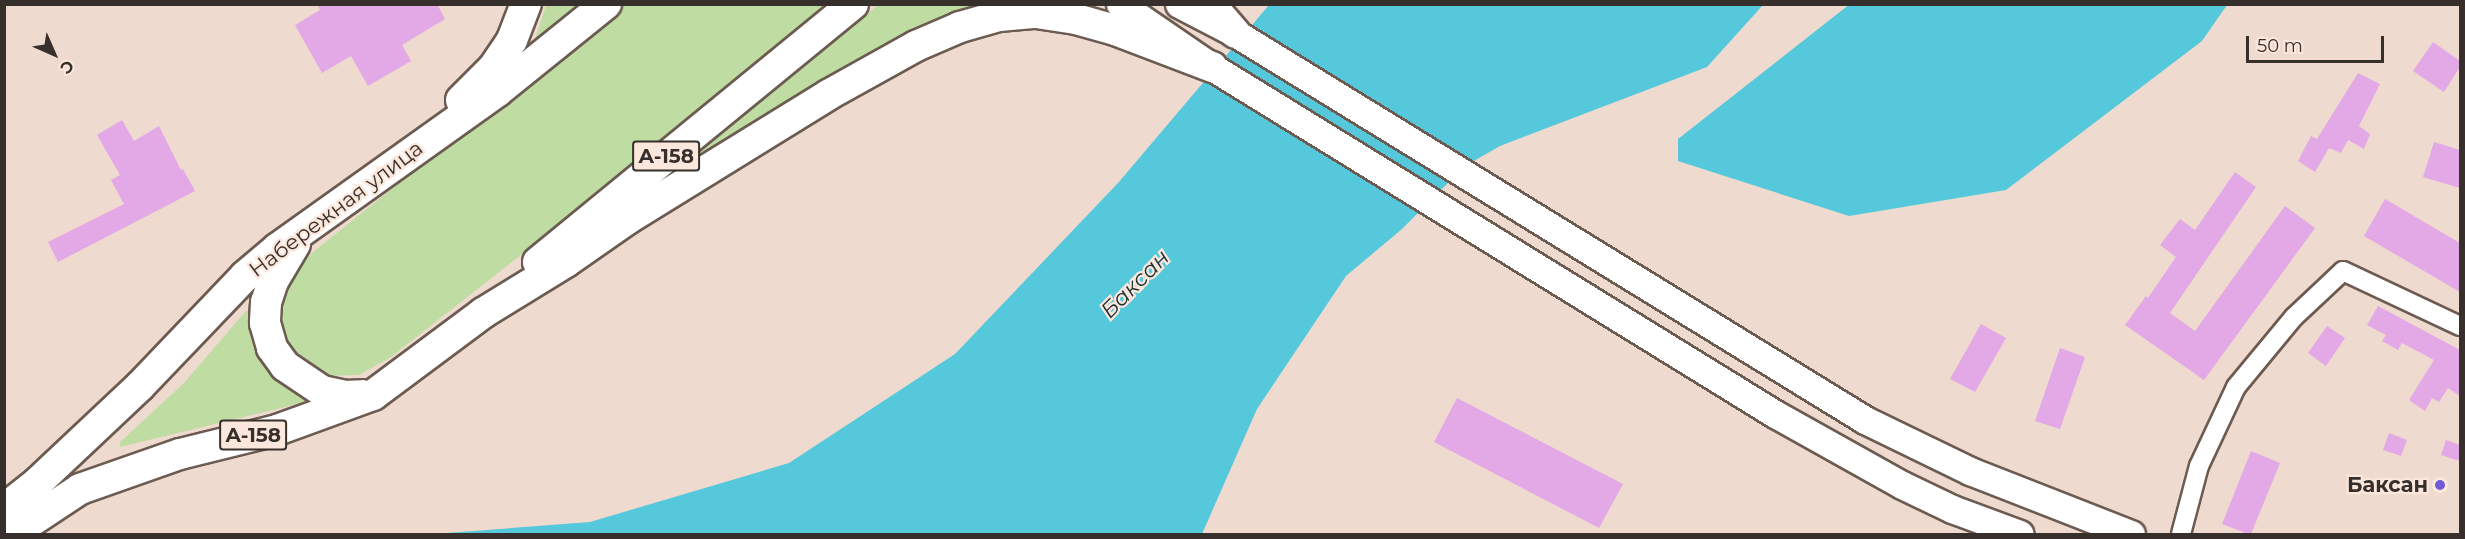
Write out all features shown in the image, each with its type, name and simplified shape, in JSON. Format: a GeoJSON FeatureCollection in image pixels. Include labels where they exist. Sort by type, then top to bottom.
{"type":"FeatureCollection","features":[{"type":"Feature","properties":{"kind":"main road"},"geometry":{"type":"LineString","coordinates":[[398,161],[494,66],[512,40],[526,4]]}},
{"type":"Feature","properties":{"kind":"main road","name":"Набережная улица"},"geometry":{"type":"LineString","coordinates":[[4,509],[37,483],[140,386],[245,276],[309,225],[498,91],[606,4]]}},
{"type":"Feature","properties":{"kind":"main road","name":"А-158"},"geometry":{"type":"LineString","coordinates":[[12,534],[80,489],[180,454],[276,430],[373,395],[483,314],[554,247],[853,4]]}},
{"type":"Feature","properties":{"kind":"main road"},"geometry":{"type":"LineString","coordinates":[[1120,4],[1212,67],[1846,455],[1952,509],[2020,534]]}},
{"type":"Feature","properties":{"kind":"main road"},"geometry":{"type":"LineString","coordinates":[[1179,4],[1235,33],[1865,420],[1970,471],[2131,534]]}},
{"type":"Feature","properties":{"kind":"main road"},"geometry":{"type":"LineString","coordinates":[[1210,4],[1235,33]]}},
{"type":"Feature","properties":{"kind":"main road"},"geometry":{"type":"LineString","coordinates":[[483,314],[566,262],[630,218],[828,95],[916,46],[960,27],[999,16],[1036,13],[1076,19],[1115,30],[1212,67]]}},
{"type":"Feature","properties":{"kind":"main road"},"geometry":{"type":"LineString","coordinates":[[309,225],[282,263],[266,302],[265,323],[272,348],[285,366],[322,391],[345,396],[373,395]]}},
{"type":"Feature","properties":{"kind":"street"},"geometry":{"type":"LineString","coordinates":[[2181,534],[2199,466],[2236,387],[2294,317],[2343,271],[2460,326]]}},
{"type":"Feature","properties":{"kind":"green space"},"geometry":{"type":"Polygon","coordinates":[[[546,5],[584,5],[532,49],[546,5]]]}},
{"type":"Feature","properties":{"kind":"green space"},"geometry":{"type":"Polygon","coordinates":[[[621,5],[831,5],[610,185],[391,357],[359,375],[328,376],[301,360],[283,332],[280,305],[289,276],[313,252],[621,5]]]}},
{"type":"Feature","properties":{"kind":"green space"},"geometry":{"type":"Polygon","coordinates":[[[878,5],[1011,5],[622,210],[878,5]]]}},
{"type":"Feature","properties":{"kind":"green space"},"geometry":{"type":"Polygon","coordinates":[[[250,309],[307,399],[306,402],[120,447],[120,442],[184,383],[250,309]]]}},
{"type":"Feature","properties":{"kind":"water"},"geometry":{"type":"Polygon","coordinates":[[[1850,4],[2227,5],[2202,41],[2006,190],[1849,216],[1678,161],[1678,139],[1850,4]]]}},
{"type":"Feature","properties":{"kind":"water"},"geometry":{"type":"Polygon","coordinates":[[[1269,5],[1763,5],[1707,67],[1500,146],[1465,166],[1402,229],[1346,276],[1257,409],[1202,534],[434,534],[590,522],[789,463],[955,354],[1118,183],[1269,5]]]}},
{"type":"Feature","properties":{"kind":"building"},"geometry":{"type":"Polygon","coordinates":[[[317,4],[437,4],[445,19],[402,45],[411,61],[368,86],[351,56],[322,73],[295,25],[320,10],[317,4]]]}},
{"type":"Feature","properties":{"kind":"building"},"geometry":{"type":"Polygon","coordinates":[[[2433,42],[2460,61],[2460,67],[2444,92],[2413,71],[2433,42]]]}},
{"type":"Feature","properties":{"kind":"building"},"geometry":{"type":"Polygon","coordinates":[[[2358,73],[2380,84],[2359,126],[2370,134],[2364,149],[2348,140],[2341,153],[2329,148],[2315,172],[2298,161],[2311,136],[2317,139],[2358,73]]]}},
{"type":"Feature","properties":{"kind":"building"},"geometry":{"type":"Polygon","coordinates":[[[122,120],[134,141],[159,126],[181,170],[183,169],[195,191],[58,262],[48,242],[124,204],[111,180],[120,175],[97,135],[122,120]]]}},
{"type":"Feature","properties":{"kind":"building"},"geometry":{"type":"Polygon","coordinates":[[[2434,142],[2460,150],[2460,188],[2423,177],[2434,142]]]}},
{"type":"Feature","properties":{"kind":"building"},"geometry":{"type":"Polygon","coordinates":[[[2235,172],[2256,187],[2170,313],[2195,331],[2285,206],[2315,228],[2204,380],[2125,325],[2146,296],[2148,298],[2176,257],[2160,245],[2180,219],[2195,230],[2235,172]]]}},
{"type":"Feature","properties":{"kind":"building"},"geometry":{"type":"Polygon","coordinates":[[[2385,199],[2460,243],[2460,292],[2364,236],[2385,199]]]}},
{"type":"Feature","properties":{"kind":"building"},"geometry":{"type":"Polygon","coordinates":[[[2378,306],[2460,350],[2460,396],[2448,388],[2439,402],[2432,398],[2425,411],[2409,400],[2434,360],[2402,343],[2398,350],[2382,341],[2386,335],[2367,325],[2378,306]]]}},
{"type":"Feature","properties":{"kind":"building"},"geometry":{"type":"Polygon","coordinates":[[[1981,324],[2006,338],[1975,392],[1950,379],[1981,324]]]}},
{"type":"Feature","properties":{"kind":"building"},"geometry":{"type":"Polygon","coordinates":[[[2327,326],[2345,338],[2326,366],[2308,353],[2327,326]]]}},
{"type":"Feature","properties":{"kind":"building"},"geometry":{"type":"Polygon","coordinates":[[[2060,348],[2085,357],[2060,429],[2035,421],[2060,348]]]}},
{"type":"Feature","properties":{"kind":"building"},"geometry":{"type":"Polygon","coordinates":[[[1457,398],[1623,484],[1599,528],[1434,442],[1457,398]]]}},
{"type":"Feature","properties":{"kind":"building"},"geometry":{"type":"Polygon","coordinates":[[[2389,433],[2407,440],[2401,456],[2383,450],[2389,433]]]}},
{"type":"Feature","properties":{"kind":"building"},"geometry":{"type":"Polygon","coordinates":[[[2446,440],[2460,445],[2460,461],[2441,455],[2446,440]]]}},
{"type":"Feature","properties":{"kind":"building"},"geometry":{"type":"Polygon","coordinates":[[[2251,451],[2280,463],[2251,534],[2248,534],[2222,524],[2251,451]]]}},
{"type":"Feature","properties":{"kind":"place","name":"Баксан"},"geometry":{"type":"Point","coordinates":[2440,485]}}]}
